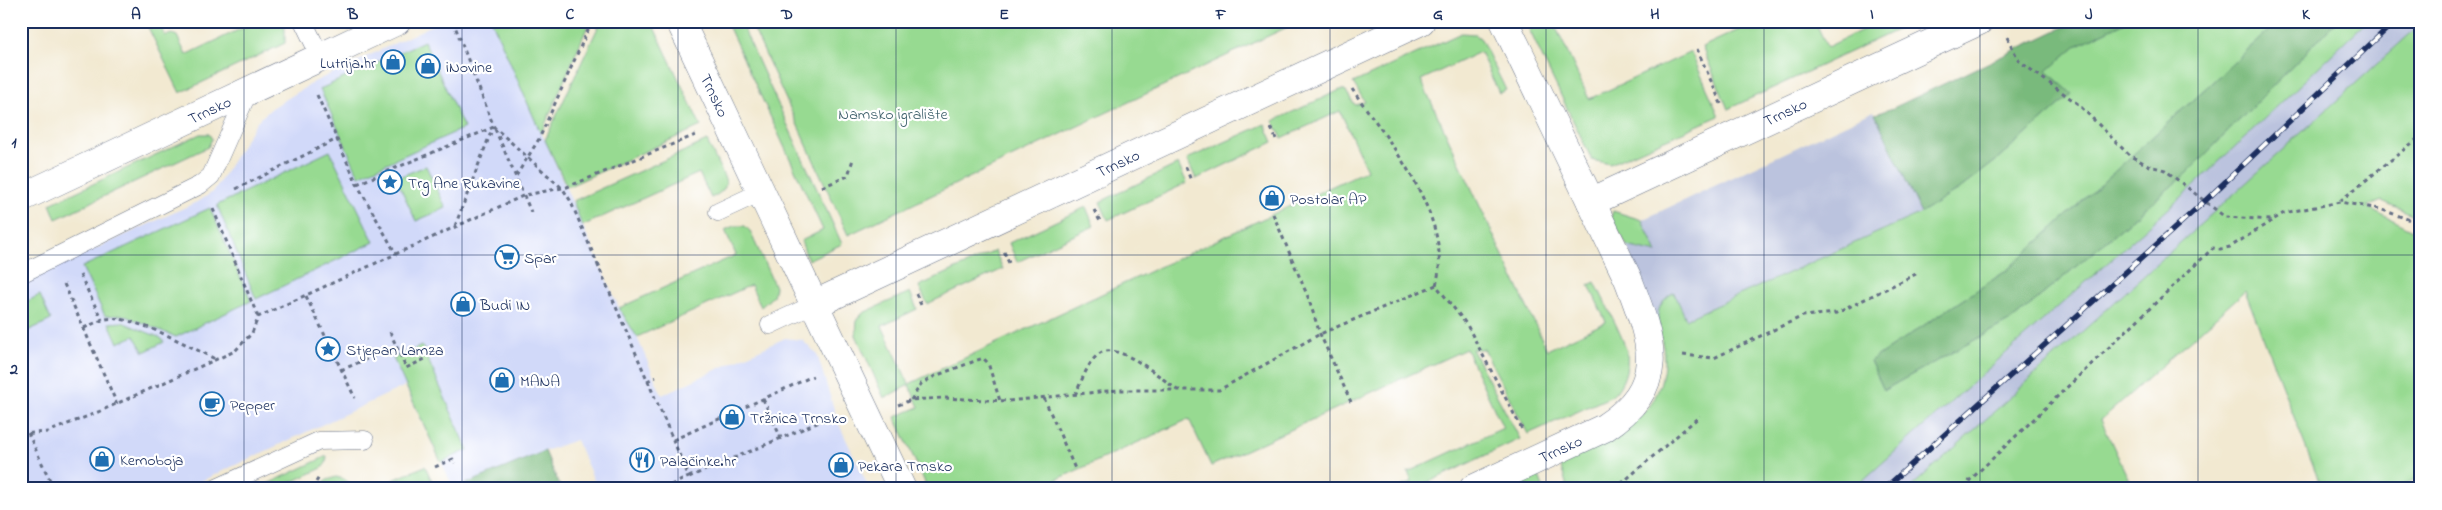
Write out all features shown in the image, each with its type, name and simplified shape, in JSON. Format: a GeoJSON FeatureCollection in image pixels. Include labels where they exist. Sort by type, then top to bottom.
{"type":"FeatureCollection","features":[{"type":"Feature","properties":{"kind":"street","name":"Trnsko"},"geometry":{"type":"LineString","coordinates":[[21,198],[397,21]]}},
{"type":"Feature","properties":{"kind":"street","name":"Trnsko"},"geometry":{"type":"LineString","coordinates":[[680,21],[902,489]]}},
{"type":"Feature","properties":{"kind":"street","name":"Trnsko"},"geometry":{"type":"LineString","coordinates":[[815,304],[1421,21]]}},
{"type":"Feature","properties":{"kind":"street","name":"Trnsko"},"geometry":{"type":"LineString","coordinates":[[1473,489],[1604,428],[1624,415],[1638,400],[1647,382],[1651,352],[1644,321],[1628,279],[1504,21]]}},
{"type":"Feature","properties":{"kind":"street","name":"Trnsko"},"geometry":{"type":"LineString","coordinates":[[1591,202],[1991,25]]}},
{"type":"Feature","properties":{"kind":"lane"},"geometry":{"type":"LineString","coordinates":[[303,21],[320,56]]}},
{"type":"Feature","properties":{"kind":"lane"},"geometry":{"type":"LineString","coordinates":[[21,274],[200,185],[211,176],[248,90]]}},
{"type":"Feature","properties":{"kind":"lane"},"geometry":{"type":"LineString","coordinates":[[718,212],[761,192]]}},
{"type":"Feature","properties":{"kind":"lane"},"geometry":{"type":"LineString","coordinates":[[770,325],[815,304]]}},
{"type":"Feature","properties":{"kind":"lane"},"geometry":{"type":"LineString","coordinates":[[215,489],[319,441],[365,440]]}},
{"type":"Feature","properties":{"kind":"path"},"geometry":{"type":"LineString","coordinates":[[453,21],[494,126],[531,212]]}},
{"type":"Feature","properties":{"kind":"path"},"geometry":{"type":"LineString","coordinates":[[516,176],[539,139],[592,21]]}},
{"type":"Feature","properties":{"kind":"path"},"geometry":{"type":"LineString","coordinates":[[1991,25],[2019,61],[2078,104],[2130,156],[2150,166],[2165,170],[2224,217],[2272,220]]}},
{"type":"Feature","properties":{"kind":"path"},"geometry":{"type":"LineString","coordinates":[[1697,49],[1722,107]]}},
{"type":"Feature","properties":{"kind":"path"},"geometry":{"type":"LineString","coordinates":[[1347,81],[1416,180],[1438,242],[1440,270],[1436,284]]}},
{"type":"Feature","properties":{"kind":"path"},"geometry":{"type":"LineString","coordinates":[[314,88],[357,184],[396,254]]}},
{"type":"Feature","properties":{"kind":"path"},"geometry":{"type":"LineString","coordinates":[[494,126],[563,189],[570,200],[597,267],[689,477]]}},
{"type":"Feature","properties":{"kind":"path"},"geometry":{"type":"LineString","coordinates":[[357,184],[494,126]]}},
{"type":"Feature","properties":{"kind":"path"},"geometry":{"type":"LineString","coordinates":[[455,227],[494,126]]}},
{"type":"Feature","properties":{"kind":"path"},"geometry":{"type":"LineString","coordinates":[[258,317],[525,195],[563,189],[702,133]]}},
{"type":"Feature","properties":{"kind":"path"},"geometry":{"type":"LineString","coordinates":[[2340,202],[2421,136]]}},
{"type":"Feature","properties":{"kind":"path"},"geometry":{"type":"LineString","coordinates":[[228,193],[337,139]]}},
{"type":"Feature","properties":{"kind":"path"},"geometry":{"type":"LineString","coordinates":[[822,187],[848,176],[853,159]]}},
{"type":"Feature","properties":{"kind":"path"},"geometry":{"type":"LineString","coordinates":[[21,434],[48,432],[117,404],[235,350],[252,333],[258,317],[211,201]]}},
{"type":"Feature","properties":{"kind":"path"},"geometry":{"type":"LineString","coordinates":[[1965,489],[1977,473],[2213,248],[2220,249],[2230,246],[2284,213],[2340,202],[2380,209],[2421,224]]}},
{"type":"Feature","properties":{"kind":"path"},"geometry":{"type":"LineString","coordinates":[[1273,214],[1308,297],[1320,334],[1351,402]]}},
{"type":"Feature","properties":{"kind":"path"},"geometry":{"type":"LineString","coordinates":[[1000,243],[1010,265]]}},
{"type":"Feature","properties":{"kind":"path"},"geometry":{"type":"LineString","coordinates":[[597,267],[604,264]]}},
{"type":"Feature","properties":{"kind":"path"},"geometry":{"type":"LineString","coordinates":[[76,266],[102,320]]}},
{"type":"Feature","properties":{"kind":"path"},"geometry":{"type":"LineString","coordinates":[[1651,352],[1714,358],[1803,316],[1836,313],[1916,274]]}},
{"type":"Feature","properties":{"kind":"path"},"geometry":{"type":"LineString","coordinates":[[63,283],[117,404]]}},
{"type":"Feature","properties":{"kind":"path"},"geometry":{"type":"LineString","coordinates":[[894,406],[910,400],[943,398],[1000,401],[1118,390],[1218,390],[1320,334],[1436,284]]}},
{"type":"Feature","properties":{"kind":"path"},"geometry":{"type":"LineString","coordinates":[[1436,284],[1467,325],[1523,432]]}},
{"type":"Feature","properties":{"kind":"path"},"geometry":{"type":"LineString","coordinates":[[913,286],[922,307]]}},
{"type":"Feature","properties":{"kind":"path"},"geometry":{"type":"LineString","coordinates":[[306,296],[355,398]]}},
{"type":"Feature","properties":{"kind":"path"},"geometry":{"type":"LineString","coordinates":[[84,328],[102,320],[123,319],[174,339],[216,359]]}},
{"type":"Feature","properties":{"kind":"path"},"geometry":{"type":"LineString","coordinates":[[390,332],[406,368],[427,358]]}},
{"type":"Feature","properties":{"kind":"path"},"geometry":{"type":"LineString","coordinates":[[1075,395],[1094,361],[1102,352],[1113,351],[1128,356],[1178,390]]}},
{"type":"Feature","properties":{"kind":"path"},"geometry":{"type":"LineString","coordinates":[[341,370],[383,352]]}},
{"type":"Feature","properties":{"kind":"path"},"geometry":{"type":"LineString","coordinates":[[910,400],[921,384],[983,358],[988,363],[1000,401]]}},
{"type":"Feature","properties":{"kind":"path"},"geometry":{"type":"LineString","coordinates":[[673,440],[819,373]]}},
{"type":"Feature","properties":{"kind":"path"},"geometry":{"type":"LineString","coordinates":[[647,381],[656,377]]}},
{"type":"Feature","properties":{"kind":"path"},"geometry":{"type":"LineString","coordinates":[[1044,398],[1076,471]]}},
{"type":"Feature","properties":{"kind":"path"},"geometry":{"type":"LineString","coordinates":[[763,399],[781,438]]}},
{"type":"Feature","properties":{"kind":"path"},"geometry":{"type":"LineString","coordinates":[[662,489],[839,414]]}},
{"type":"Feature","properties":{"kind":"path"},"geometry":{"type":"LineString","coordinates":[[1615,489],[1700,416]]}},
{"type":"Feature","properties":{"kind":"path"},"geometry":{"type":"LineString","coordinates":[[28,433],[54,489]]}},
{"type":"Feature","properties":{"kind":"path"},"geometry":{"type":"LineString","coordinates":[[435,467],[453,459],[455,463]]}},
{"type":"Feature","properties":{"kind":"path"},"geometry":{"type":"LineString","coordinates":[[312,489],[319,477]]}},
{"type":"Feature","properties":{"kind":"path"},"geometry":{"type":"LineString","coordinates":[[1590,489],[1601,480],[1610,489]]}},
{"type":"Feature","properties":{"kind":"path"},"geometry":{"type":"LineString","coordinates":[[1386,482],[1389,489]]}},
{"type":"Feature","properties":{"kind":"shaded area"},"geometry":{"type":"Polygon","coordinates":[[[441,21],[492,21],[619,308],[637,337],[662,395],[785,338],[802,340],[817,354],[838,422],[867,484],[857,489],[598,489],[576,440],[454,489],[405,386],[184,489],[21,489],[21,283],[201,200],[214,191],[257,121],[272,108],[314,82],[441,21]]]}},
{"type":"Feature","properties":{"kind":"shaded area"},"geometry":{"type":"Polygon","coordinates":[[[2367,21],[2421,21],[2421,24],[1909,489],[1853,489],[2185,194],[2367,21]]]}},
{"type":"Feature","properties":{"kind":"shaded area"},"geometry":{"type":"Polygon","coordinates":[[[1874,111],[1921,213],[1659,331],[1613,211],[1642,220],[1874,111]]]}},
{"type":"Feature","properties":{"kind":"green space"},"geometry":{"type":"Polygon","coordinates":[[[145,21],[158,21],[165,36],[172,34],[177,36],[186,55],[253,23],[253,21],[281,21],[285,28],[285,43],[180,93],[145,21]]]}},
{"type":"Feature","properties":{"kind":"green space"},"geometry":{"type":"Polygon","coordinates":[[[492,21],[590,21],[541,134],[492,21]]]}},
{"type":"Feature","properties":{"kind":"green space"},"geometry":{"type":"Polygon","coordinates":[[[601,21],[651,21],[701,126],[567,187],[545,140],[601,21]]]}},
{"type":"Feature","properties":{"kind":"green space"},"geometry":{"type":"Polygon","coordinates":[[[726,21],[740,21],[842,244],[808,260],[801,241],[823,230],[726,21]]]}},
{"type":"Feature","properties":{"kind":"green space","name":"Namsko igralište"},"geometry":{"type":"Polygon","coordinates":[[[750,21],[1300,21],[848,235],[750,21]]]}},
{"type":"Feature","properties":{"kind":"green space"},"geometry":{"type":"Polygon","coordinates":[[[1525,21],[1553,21],[1589,99],[1691,52],[1719,116],[1610,164],[1592,160],[1525,21]]]}},
{"type":"Feature","properties":{"kind":"green space"},"geometry":{"type":"Polygon","coordinates":[[[1758,21],[1815,21],[1827,47],[1881,21],[1916,21],[1728,109],[1702,47],[1758,21]]]}},
{"type":"Feature","properties":{"kind":"green space"},"geometry":{"type":"Polygon","coordinates":[[[2076,21],[2127,21],[2076,46],[2047,71],[2072,94],[1997,160],[1958,190],[1921,213],[1875,114],[1893,108],[2076,21]]]}},
{"type":"Feature","properties":{"kind":"green space"},"geometry":{"type":"Polygon","coordinates":[[[2127,21],[2279,21],[2006,271],[1870,361],[1884,390],[2016,317],[2187,173],[2337,21],[2367,21],[2185,194],[1853,489],[1568,489],[1559,462],[1629,424],[1648,408],[1655,398],[1663,371],[1664,358],[1658,314],[1660,306],[1665,299],[1674,292],[1686,319],[1921,213],[1958,190],[1997,160],[2072,94],[2046,71],[2076,46],[2127,21]]]}},
{"type":"Feature","properties":{"kind":"green space"},"geometry":{"type":"Polygon","coordinates":[[[2279,21],[2337,21],[2187,173],[2016,317],[1884,390],[1870,361],[2006,271],[2279,21]]]}},
{"type":"Feature","properties":{"kind":"green space"},"geometry":{"type":"Polygon","coordinates":[[[2421,24],[2421,218],[2382,201],[2367,207],[2421,234],[2421,477],[2392,489],[2322,489],[2245,291],[2101,420],[2133,489],[1909,489],[2421,24]]]}},
{"type":"Feature","properties":{"kind":"green space"},"geometry":{"type":"Polygon","coordinates":[[[1461,33],[1475,34],[1481,39],[1506,90],[1499,93],[1480,52],[1421,80],[1547,350],[1606,322],[1589,285],[1595,282],[1618,329],[1627,353],[1624,377],[1612,396],[1528,434],[1484,349],[1472,349],[1520,439],[1414,489],[1396,489],[1412,482],[1408,472],[1503,428],[1466,349],[1211,466],[1189,419],[1036,489],[928,489],[895,417],[919,407],[909,385],[884,398],[856,335],[857,319],[863,313],[910,292],[917,309],[882,326],[909,384],[1367,170],[1340,111],[1282,138],[1273,121],[1340,90],[1345,90],[1355,105],[1365,102],[1353,83],[1461,33]]]}},
{"type":"Feature","properties":{"kind":"green space"},"geometry":{"type":"Polygon","coordinates":[[[424,41],[464,128],[359,176],[320,89],[424,41]]]}},
{"type":"Feature","properties":{"kind":"green space"},"geometry":{"type":"Polygon","coordinates":[[[1265,124],[1273,142],[1196,179],[1187,159],[1265,124]]]}},
{"type":"Feature","properties":{"kind":"green space"},"geometry":{"type":"Polygon","coordinates":[[[200,134],[209,134],[212,139],[208,147],[56,219],[50,204],[200,134]]]}},
{"type":"Feature","properties":{"kind":"green space"},"geometry":{"type":"Polygon","coordinates":[[[707,141],[726,181],[725,187],[719,193],[711,198],[699,173],[582,226],[573,201],[707,141]]]}},
{"type":"Feature","properties":{"kind":"green space"},"geometry":{"type":"Polygon","coordinates":[[[330,151],[374,242],[256,299],[217,205],[330,151]]]}},
{"type":"Feature","properties":{"kind":"green space"},"geometry":{"type":"Polygon","coordinates":[[[1178,164],[1187,183],[1108,220],[1100,202],[1178,164]]]}},
{"type":"Feature","properties":{"kind":"green space"},"geometry":{"type":"Polygon","coordinates":[[[426,166],[446,208],[416,221],[396,178],[426,166]]]}},
{"type":"Feature","properties":{"kind":"green space"},"geometry":{"type":"Polygon","coordinates":[[[1086,207],[1094,226],[1017,262],[1009,243],[1086,207]]]}},
{"type":"Feature","properties":{"kind":"green space"},"geometry":{"type":"Polygon","coordinates":[[[210,208],[251,301],[176,337],[123,315],[105,316],[82,267],[210,208]]]}},
{"type":"Feature","properties":{"kind":"green space"},"geometry":{"type":"Polygon","coordinates":[[[1613,211],[1642,220],[1657,253],[1627,246],[1611,217],[1613,211]]]}},
{"type":"Feature","properties":{"kind":"green space"},"geometry":{"type":"Polygon","coordinates":[[[25,216],[31,230],[21,235],[21,218],[25,216]]]}},
{"type":"Feature","properties":{"kind":"green space"},"geometry":{"type":"Polygon","coordinates":[[[734,226],[745,226],[750,231],[775,287],[773,296],[761,307],[751,285],[637,337],[619,308],[736,255],[725,230],[734,226]]]}},
{"type":"Feature","properties":{"kind":"green space"},"geometry":{"type":"Polygon","coordinates":[[[995,251],[1003,269],[927,304],[919,286],[995,251]]]}},
{"type":"Feature","properties":{"kind":"green space"},"geometry":{"type":"Polygon","coordinates":[[[40,295],[51,320],[21,334],[21,304],[40,295]]]}},
{"type":"Feature","properties":{"kind":"green space"},"geometry":{"type":"Polygon","coordinates":[[[122,322],[161,338],[164,342],[144,352],[134,336],[118,343],[109,323],[122,322]]]}},
{"type":"Feature","properties":{"kind":"green space"},"geometry":{"type":"Polygon","coordinates":[[[422,346],[468,450],[441,462],[393,358],[422,346]]]}},
{"type":"Feature","properties":{"kind":"green space"},"geometry":{"type":"Polygon","coordinates":[[[545,451],[561,489],[454,489],[545,451]]]}},
{"type":"Feature","properties":{"kind":"green space"},"geometry":{"type":"Polygon","coordinates":[[[327,456],[326,463],[322,468],[277,489],[257,489],[327,456]]]}},
{"type":"Feature","properties":{"kind":"green space"},"geometry":{"type":"Polygon","coordinates":[[[425,466],[432,481],[430,489],[377,487],[425,466]]]}},
{"type":"Feature","properties":{"kind":"green space"},"geometry":{"type":"Polygon","coordinates":[[[1538,473],[1544,489],[1521,489],[1525,476],[1538,473]]]}},
{"type":"Feature","properties":{"kind":"green space"},"geometry":{"type":"Polygon","coordinates":[[[336,477],[344,479],[358,489],[316,489],[327,480],[336,477]]]}},
{"type":"Feature","properties":{"kind":"railway"},"geometry":{"type":"LineString","coordinates":[[1884,489],[2205,201],[2395,21]]}},
{"type":"Feature","properties":{"kind":"place","name":"Lutrija.hr"},"geometry":{"type":"Point","coordinates":[393,62]}},
{"type":"Feature","properties":{"kind":"place","name":"iNovine"},"geometry":{"type":"Point","coordinates":[428,66]}},
{"type":"Feature","properties":{"kind":"place","name":"Trg Ane Rukavine"},"geometry":{"type":"Point","coordinates":[390,182]}},
{"type":"Feature","properties":{"kind":"place","name":"Postolar AP"},"geometry":{"type":"Point","coordinates":[1272,198]}},
{"type":"Feature","properties":{"kind":"place","name":"Spar"},"geometry":{"type":"Point","coordinates":[507,257]}},
{"type":"Feature","properties":{"kind":"place","name":"Budi IN"},"geometry":{"type":"Point","coordinates":[463,304]}},
{"type":"Feature","properties":{"kind":"place","name":"Stjepan Lamza"},"geometry":{"type":"Point","coordinates":[328,349]}},
{"type":"Feature","properties":{"kind":"place","name":"MANA"},"geometry":{"type":"Point","coordinates":[502,380]}},
{"type":"Feature","properties":{"kind":"place","name":"Pepper"},"geometry":{"type":"Point","coordinates":[212,404]}},
{"type":"Feature","properties":{"kind":"place","name":"Tržnica Trnsko"},"geometry":{"type":"Point","coordinates":[732,417]}},
{"type":"Feature","properties":{"kind":"place","name":"Kemoboja"},"geometry":{"type":"Point","coordinates":[102,459]}},
{"type":"Feature","properties":{"kind":"place","name":"Palačinke.hr"},"geometry":{"type":"Point","coordinates":[642,460]}},
{"type":"Feature","properties":{"kind":"place","name":"Pekara Trnsko"},"geometry":{"type":"Point","coordinates":[841,465]}}]}
